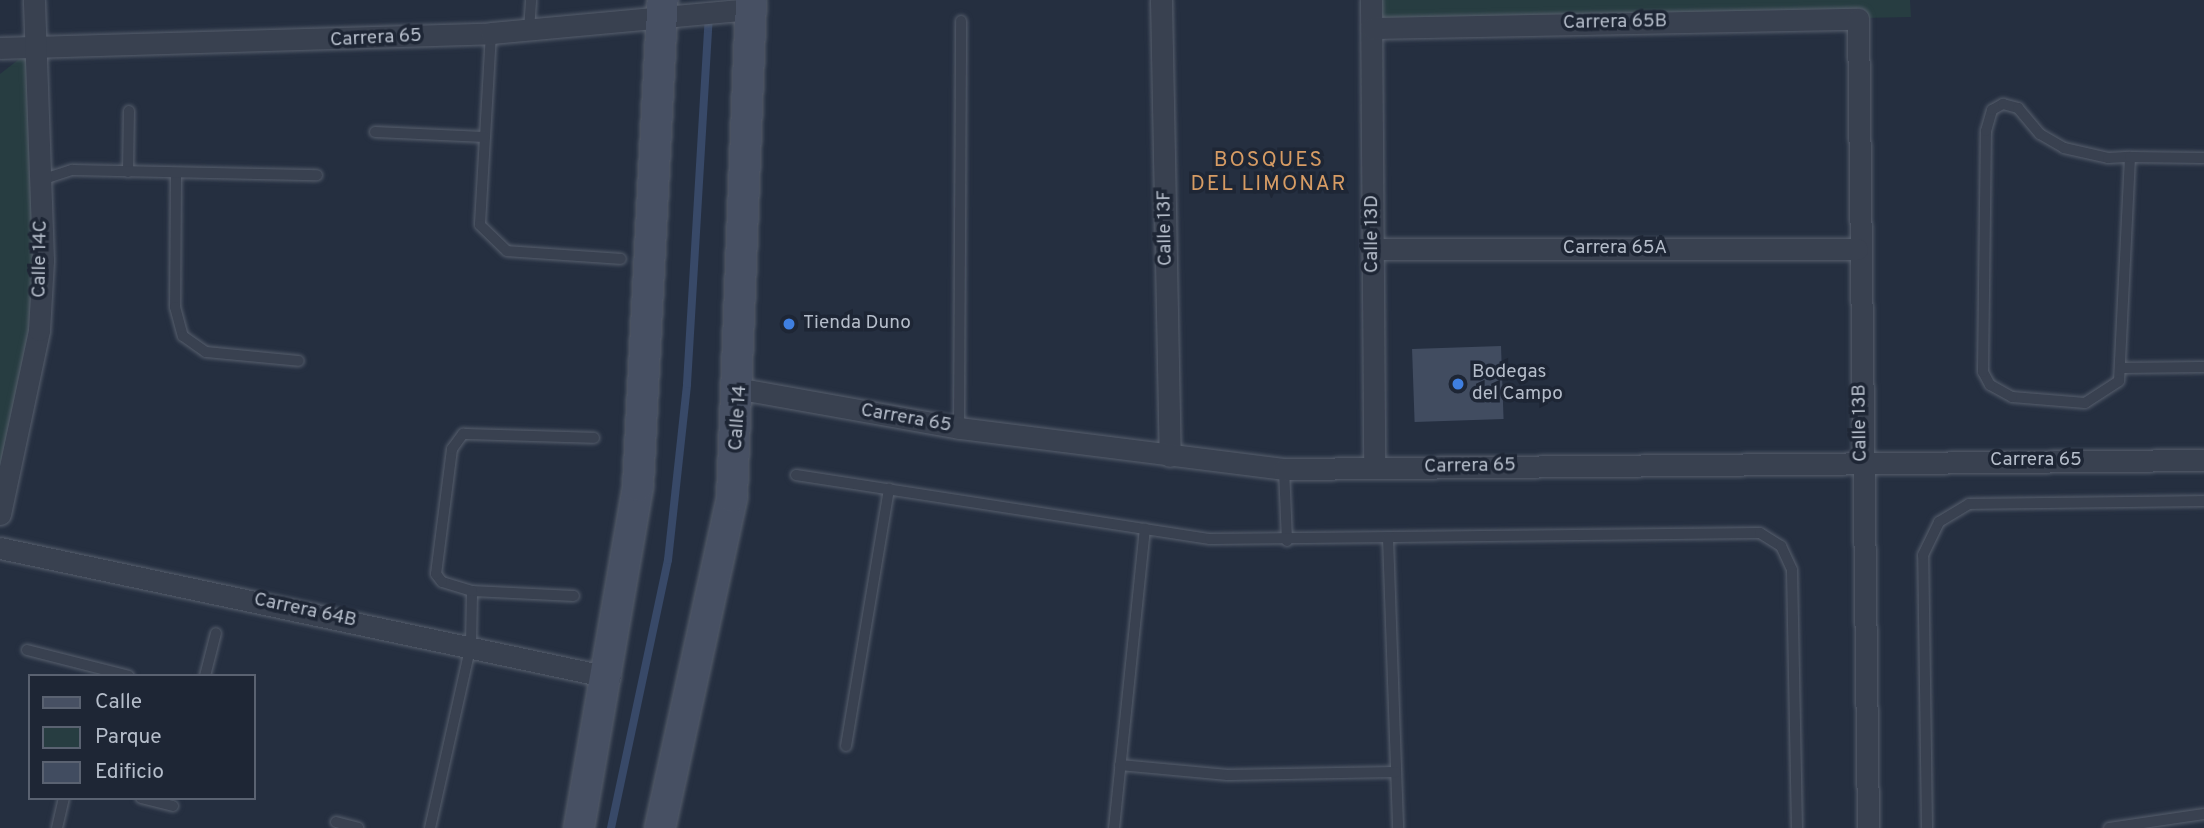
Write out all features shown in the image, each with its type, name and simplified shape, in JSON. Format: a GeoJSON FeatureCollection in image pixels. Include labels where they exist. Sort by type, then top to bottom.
{"type":"FeatureCollection","features":[{"type":"Feature","properties":{"kind":"street","name":"Calle 14C"},"geometry":{"type":"LineString","coordinates":[[0,514],[39,330],[41,180],[32,49],[34,0]]}},
{"type":"Feature","properties":{"kind":"street","name":"Calle 13F"},"geometry":{"type":"LineString","coordinates":[[1161,0],[1170,456]]}},
{"type":"Feature","properties":{"kind":"street","name":"Calle 13D"},"geometry":{"type":"LineString","coordinates":[[1371,0],[1374,468]]}},
{"type":"Feature","properties":{"kind":"street","name":"Carrera 65"},"geometry":{"type":"LineString","coordinates":[[0,48],[491,33],[529,30],[663,9],[751,4]]}},
{"type":"Feature","properties":{"kind":"street","name":"Calle 14"},"geometry":{"type":"LineString","coordinates":[[660,828],[720,568],[741,389],[751,4]]}},
{"type":"Feature","properties":{"kind":"street"},"geometry":{"type":"LineString","coordinates":[[579,828],[631,552],[648,380],[663,9]]}},
{"type":"Feature","properties":{"kind":"street","name":"Carrera 65B"},"geometry":{"type":"LineString","coordinates":[[1372,28],[1858,19]]}},
{"type":"Feature","properties":{"kind":"street","name":"Calle 13B"},"geometry":{"type":"LineString","coordinates":[[1858,19],[1857,248],[1868,828]]}},
{"type":"Feature","properties":{"kind":"street","name":"Carrera 65A"},"geometry":{"type":"LineString","coordinates":[[1373,249],[1857,248]]}},
{"type":"Feature","properties":{"kind":"street","name":"Carrera 65"},"geometry":{"type":"LineString","coordinates":[[741,389],[959,428],[1284,469],[2204,460]]}},
{"type":"Feature","properties":{"kind":"street","name":"Carrera 64B"},"geometry":{"type":"LineString","coordinates":[[0,548],[471,645],[609,677]]}},
{"type":"Feature","properties":{"kind":"lane"},"geometry":{"type":"LineString","coordinates":[[529,30],[531,0]]}},
{"type":"Feature","properties":{"kind":"lane"},"geometry":{"type":"LineString","coordinates":[[959,428],[961,21]]}},
{"type":"Feature","properties":{"kind":"lane"},"geometry":{"type":"LineString","coordinates":[[491,33],[478,212],[495,245],[621,259]]}},
{"type":"Feature","properties":{"kind":"lane"},"geometry":{"type":"LineString","coordinates":[[2130,157],[2119,381],[2085,403],[2011,397],[1986,379],[1986,131],[1992,110],[2003,104],[2018,108],[2040,134],[2064,148],[2130,157],[2204,158]]}},
{"type":"Feature","properties":{"kind":"lane"},"geometry":{"type":"LineString","coordinates":[[128,172],[129,111]]}},
{"type":"Feature","properties":{"kind":"lane"},"geometry":{"type":"LineString","coordinates":[[375,132],[485,137]]}},
{"type":"Feature","properties":{"kind":"lane"},"geometry":{"type":"LineString","coordinates":[[41,180],[72,170],[317,176]]}},
{"type":"Feature","properties":{"kind":"lane"},"geometry":{"type":"LineString","coordinates":[[176,173],[175,307],[183,336],[206,352],[299,361]]}},
{"type":"Feature","properties":{"kind":"lane"},"geometry":{"type":"LineString","coordinates":[[2121,368],[2204,367]]}},
{"type":"Feature","properties":{"kind":"lane"},"geometry":{"type":"LineString","coordinates":[[574,596],[472,591],[442,582],[436,574],[452,449],[463,434],[594,438]]}},
{"type":"Feature","properties":{"kind":"lane"},"geometry":{"type":"LineString","coordinates":[[1284,469],[1287,541]]}},
{"type":"Feature","properties":{"kind":"lane"},"geometry":{"type":"LineString","coordinates":[[796,475],[1145,529],[1287,541],[1747,531],[1772,538],[1792,570],[1797,828]]}},
{"type":"Feature","properties":{"kind":"lane"},"geometry":{"type":"LineString","coordinates":[[846,746],[889,489]]}},
{"type":"Feature","properties":{"kind":"lane"},"geometry":{"type":"LineString","coordinates":[[1927,828],[1923,555],[1939,522],[1969,504],[2204,501]]}},
{"type":"Feature","properties":{"kind":"lane"},"geometry":{"type":"LineString","coordinates":[[1114,828],[1145,529]]}},
{"type":"Feature","properties":{"kind":"lane"},"geometry":{"type":"LineString","coordinates":[[1388,538],[1398,828]]}},
{"type":"Feature","properties":{"kind":"lane"},"geometry":{"type":"LineString","coordinates":[[430,828],[471,645],[472,591]]}},
{"type":"Feature","properties":{"kind":"lane"},"geometry":{"type":"LineString","coordinates":[[206,674],[216,633]]}},
{"type":"Feature","properties":{"kind":"lane"},"geometry":{"type":"LineString","coordinates":[[27,650],[94,671],[115,674]]}},
{"type":"Feature","properties":{"kind":"lane"},"geometry":{"type":"LineString","coordinates":[[1120,765],[1228,775],[1396,772]]}},
{"type":"Feature","properties":{"kind":"lane"},"geometry":{"type":"LineString","coordinates":[[57,828],[64,800]]}},
{"type":"Feature","properties":{"kind":"lane"},"geometry":{"type":"LineString","coordinates":[[149,800],[173,806]]}},
{"type":"Feature","properties":{"kind":"lane"},"geometry":{"type":"LineString","coordinates":[[2109,828],[2204,814]]}},
{"type":"Feature","properties":{"kind":"lane"},"geometry":{"type":"LineString","coordinates":[[336,822],[358,828]]}},
{"type":"Feature","properties":{"kind":"green space"},"geometry":{"type":"Polygon","coordinates":[[[1371,0],[1910,0],[1911,17],[1372,28],[1371,0]]]}},
{"type":"Feature","properties":{"kind":"green space"},"geometry":{"type":"Polygon","coordinates":[[[32,49],[43,260],[0,514],[0,74],[32,49]]]}},
{"type":"Feature","properties":{"kind":"building","name":"Bodegas del Campo"},"geometry":{"type":"Polygon","coordinates":[[[1501,346],[1504,419],[1415,422],[1412,349],[1501,346]]]}},
{"type":"Feature","properties":{"kind":"waterway"},"geometry":{"type":"LineString","coordinates":[[611,828],[668,560],[687,384],[709,14]]}},
{"type":"Feature","properties":{"kind":"place","name":"Tienda Duno"},"geometry":{"type":"Point","coordinates":[789,324]}},
{"type":"Feature","properties":{"kind":"place","name":"Bodegas del Campo"},"geometry":{"type":"Point","coordinates":[1458,384]}},
{"type":"Feature","properties":{"kind":"district","name":"BOSQUES DEL LIMONAR"},"geometry":{"type":"Point","coordinates":[1269,173]}}]}
